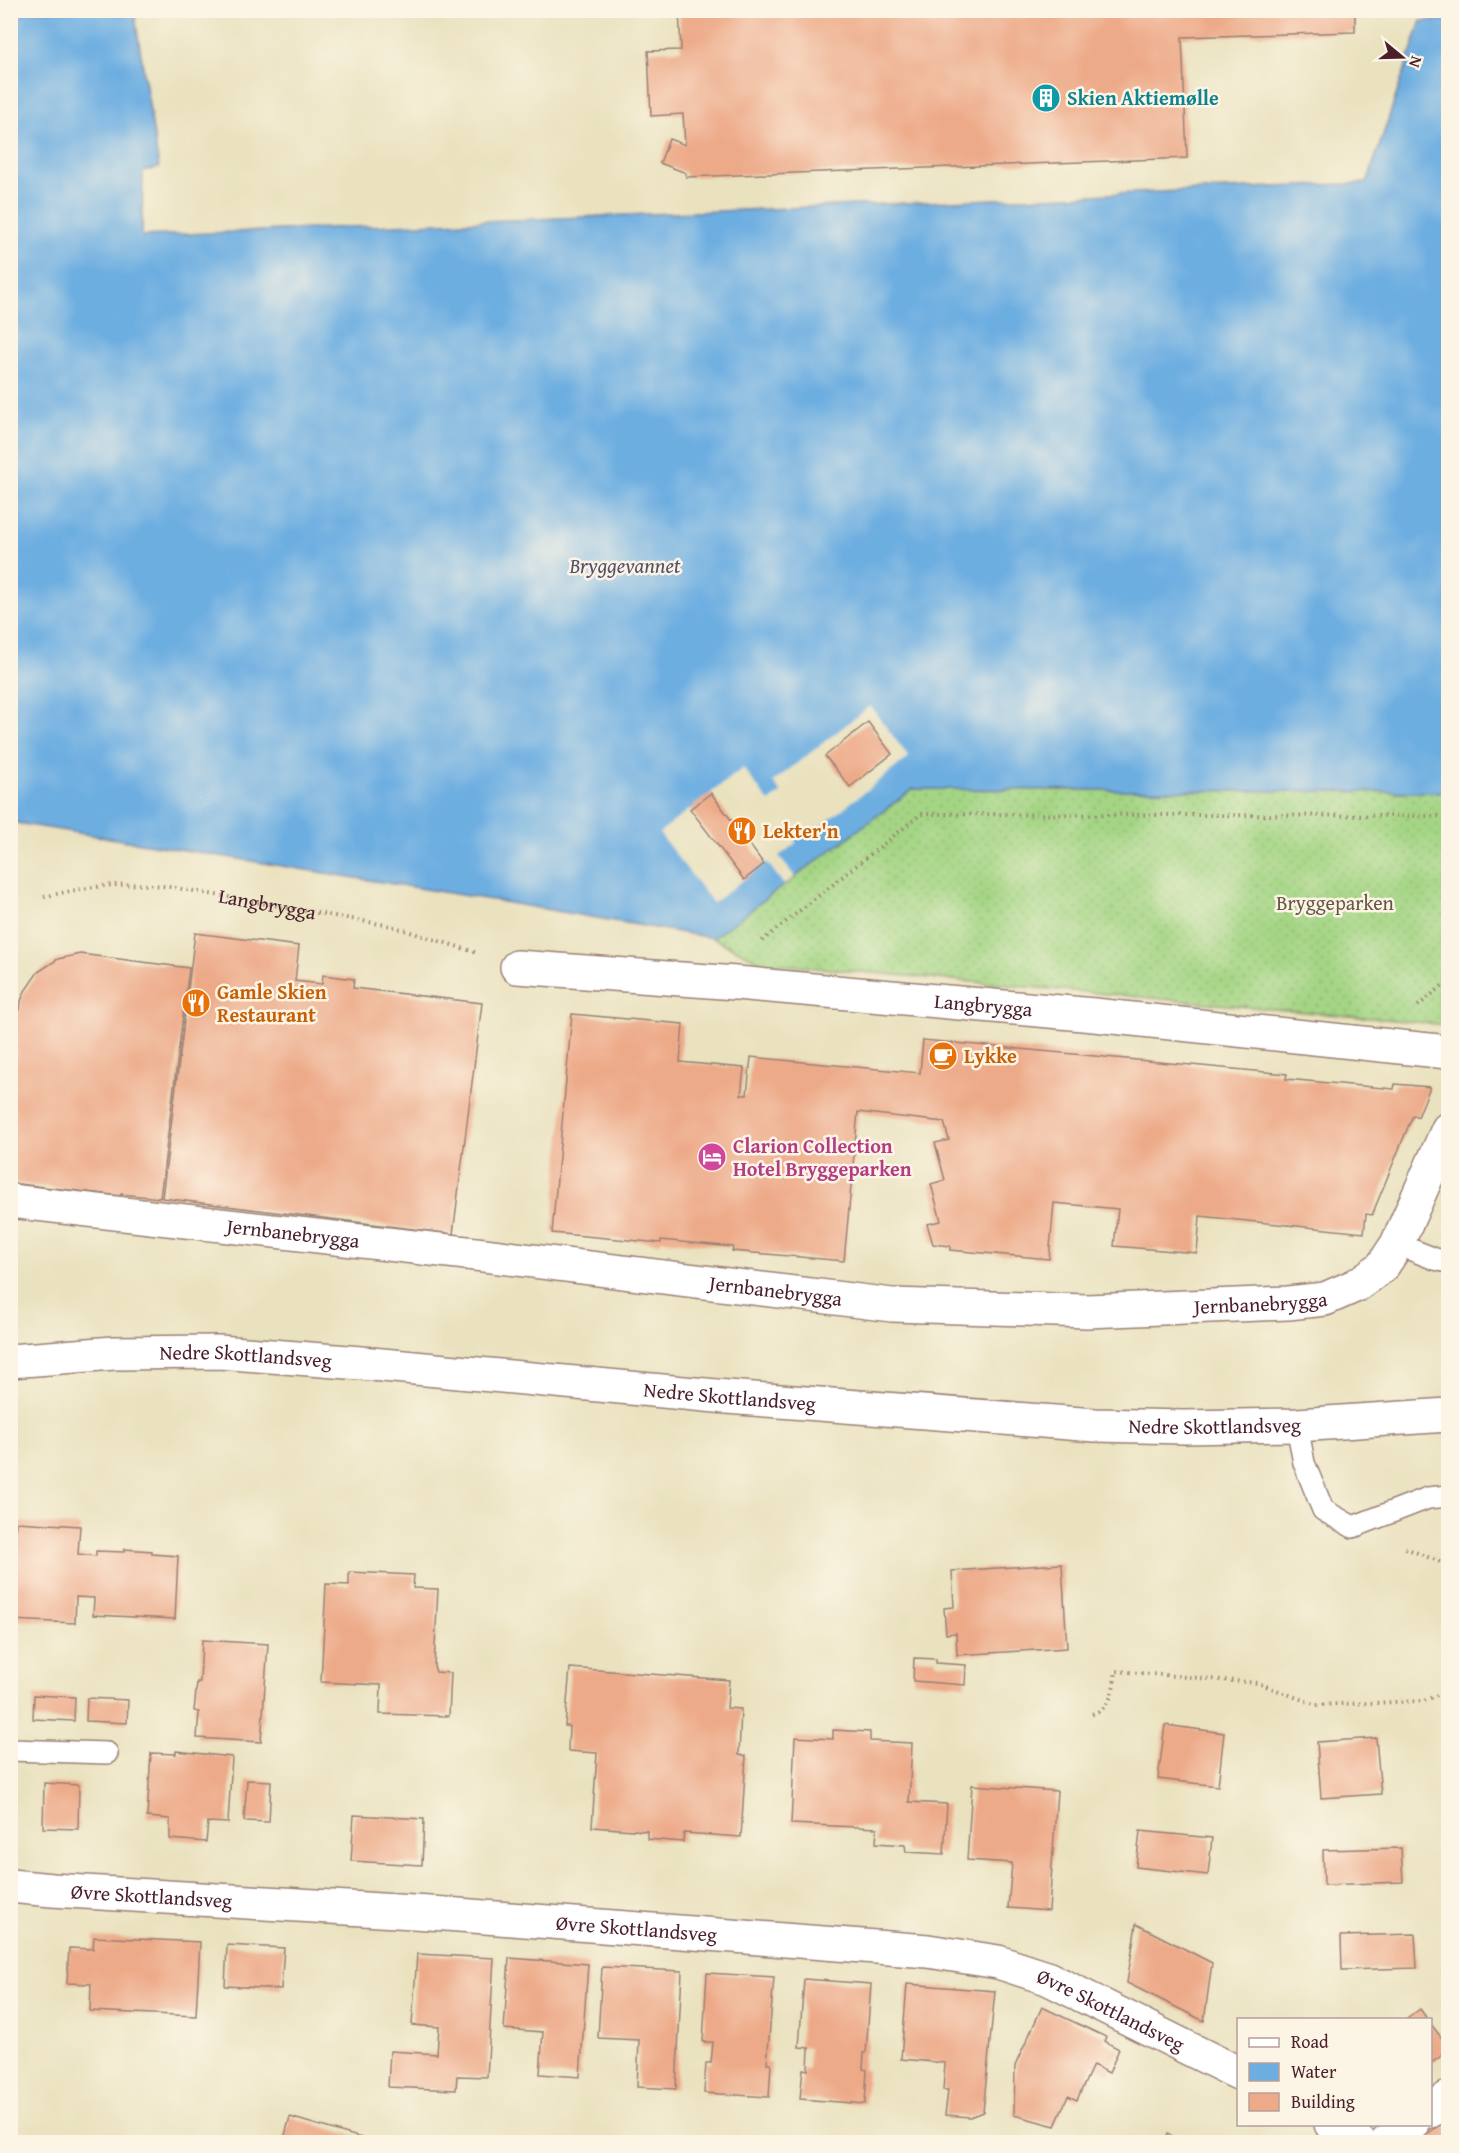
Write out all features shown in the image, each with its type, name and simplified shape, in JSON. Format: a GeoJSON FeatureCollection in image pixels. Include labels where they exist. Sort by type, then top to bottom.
{"type":"FeatureCollection","features":[{"type":"Feature","properties":{"kind":"street","name":"Langbrygga"},"geometry":{"type":"LineString","coordinates":[[502,962],[1094,1015],[1449,1052]]}},
{"type":"Feature","properties":{"kind":"street","name":"Jernbanebrygga"},"geometry":{"type":"LineString","coordinates":[[10,1202],[904,1305],[1088,1311],[1288,1304],[1325,1299],[1357,1285],[1382,1267],[1397,1244],[1449,1129]]}},
{"type":"Feature","properties":{"kind":"street","name":"Nedre Skottlandsveg"},"geometry":{"type":"LineString","coordinates":[[10,1361],[114,1353],[219,1352],[739,1398],[1095,1425],[1184,1427],[1297,1425],[1449,1416]]}},
{"type":"Feature","properties":{"kind":"street","name":"Øvre Skottlandsveg"},"geometry":{"type":"LineString","coordinates":[[10,1886],[446,1914],[928,1951],[998,1962],[1047,1978],[1237,2072]]}},
{"type":"Feature","properties":{"kind":"street"},"geometry":{"type":"LineString","coordinates":[[1432,2110],[1449,2098]]}},
{"type":"Feature","properties":{"kind":"street"},"geometry":{"type":"LineString","coordinates":[[1334,2126],[1360,2142]]}},
{"type":"Feature","properties":{"kind":"street"},"geometry":{"type":"LineString","coordinates":[[1388,2142],[1409,2126]]}},
{"type":"Feature","properties":{"kind":"lane"},"geometry":{"type":"LineString","coordinates":[[1397,1244],[1449,1262]]}},
{"type":"Feature","properties":{"kind":"lane"},"geometry":{"type":"LineString","coordinates":[[1297,1425],[1304,1463],[1323,1509],[1353,1527],[1428,1498],[1449,1496]]}},
{"type":"Feature","properties":{"kind":"lane"},"geometry":{"type":"LineString","coordinates":[[10,1750],[107,1753]]}},
{"type":"Feature","properties":{"kind":"path"},"geometry":{"type":"LineString","coordinates":[[736,983],[749,952],[921,814],[1449,816]]}},
{"type":"Feature","properties":{"kind":"path","name":"Langbrygga"},"geometry":{"type":"LineString","coordinates":[[44,897],[76,889],[118,883],[143,883],[391,926],[502,962]]}},
{"type":"Feature","properties":{"kind":"path"},"geometry":{"type":"LineString","coordinates":[[1410,1012],[1449,981]]}},
{"type":"Feature","properties":{"kind":"path"},"geometry":{"type":"LineString","coordinates":[[1400,1546],[1449,1565]]}},
{"type":"Feature","properties":{"kind":"path"},"geometry":{"type":"LineString","coordinates":[[1092,1714],[1101,1712],[1112,1696],[1116,1671],[1258,1683],[1316,1705],[1424,1701],[1449,1690]]}},
{"type":"Feature","properties":{"kind":"green space","name":"Bryggeparken"},"geometry":{"type":"Polygon","coordinates":[[[913,789],[1448,792],[1448,1025],[763,963],[713,938],[913,789]]]}},
{"type":"Feature","properties":{"kind":"water","name":"Bryggevannet"},"geometry":{"type":"Polygon","coordinates":[[[27,11],[134,11],[159,168],[143,171],[142,236],[1367,183],[1421,21],[1448,20],[1448,792],[913,789],[713,938],[11,822],[10,25],[27,11]]]}},
{"type":"Feature","properties":{"kind":"pier"},"geometry":{"type":"Polygon","coordinates":[[[870,706],[909,757],[812,833],[808,828],[794,838],[796,843],[779,856],[795,877],[784,885],[767,862],[713,903],[659,833],[743,768],[769,802],[781,793],[773,782],[870,706]]]}},
{"type":"Feature","properties":{"kind":"building"},"geometry":{"type":"Polygon","coordinates":[[[679,10],[1355,10],[1355,32],[1182,37],[1187,158],[686,177],[686,173],[660,163],[669,139],[685,145],[683,114],[651,116],[648,51],[681,50],[679,10]]]}},
{"type":"Feature","properties":{"kind":"building"},"geometry":{"type":"Polygon","coordinates":[[[868,722],[892,754],[850,787],[825,756],[868,722]]]}},
{"type":"Feature","properties":{"kind":"building"},"geometry":{"type":"Polygon","coordinates":[[[711,793],[764,864],[744,880],[690,809],[711,793]]]}},
{"type":"Feature","properties":{"kind":"building"},"geometry":{"type":"Polygon","coordinates":[[[195,933],[299,946],[295,981],[322,984],[323,975],[354,979],[353,988],[482,1003],[453,1234],[162,1198],[195,933]]]}},
{"type":"Feature","properties":{"kind":"building"},"geometry":{"type":"Polygon","coordinates":[[[80,954],[189,968],[160,1198],[121,1194],[121,1196],[10,1183],[10,1087],[16,1041],[10,1040],[10,1009],[20,1010],[25,991],[38,972],[58,959],[80,954]]]}},
{"type":"Feature","properties":{"kind":"building"},"geometry":{"type":"Polygon","coordinates":[[[572,1014],[683,1024],[680,1062],[744,1068],[741,1095],[747,1095],[751,1057],[920,1073],[923,1040],[1287,1074],[1286,1079],[1394,1089],[1395,1084],[1430,1087],[1418,1117],[1413,1115],[1372,1215],[1366,1214],[1364,1233],[1200,1216],[1197,1253],[1114,1246],[1118,1209],[1054,1203],[1049,1259],[950,1250],[950,1246],[933,1244],[927,1224],[941,1221],[931,1184],[945,1180],[935,1143],[949,1140],[944,1122],[858,1112],[844,1261],[732,1251],[733,1247],[661,1240],[661,1243],[552,1233],[572,1014]]]}},
{"type":"Feature","properties":{"kind":"building"},"geometry":{"type":"Polygon","coordinates":[[[16,1522],[80,1526],[78,1554],[96,1556],[96,1551],[124,1552],[124,1549],[178,1556],[175,1619],[93,1615],[94,1598],[76,1597],[75,1623],[11,1620],[10,1563],[13,1564],[16,1522]]]}},
{"type":"Feature","properties":{"kind":"building"},"geometry":{"type":"Polygon","coordinates":[[[1062,1564],[1067,1648],[957,1655],[956,1633],[946,1634],[944,1608],[954,1607],[952,1571],[1062,1564]]]}},
{"type":"Feature","properties":{"kind":"building"},"geometry":{"type":"Polygon","coordinates":[[[349,1572],[414,1575],[413,1588],[438,1589],[434,1666],[436,1672],[451,1673],[449,1716],[380,1714],[381,1685],[321,1682],[326,1584],[349,1585],[349,1572]]]}},
{"type":"Feature","properties":{"kind":"building"},"geometry":{"type":"Polygon","coordinates":[[[202,1640],[268,1644],[261,1742],[197,1738],[199,1712],[194,1711],[197,1682],[200,1682],[202,1640]]]}},
{"type":"Feature","properties":{"kind":"building"},"geometry":{"type":"Polygon","coordinates":[[[914,1658],[936,1659],[936,1663],[966,1665],[965,1685],[913,1681],[914,1658]]]}},
{"type":"Feature","properties":{"kind":"building"},"geometry":{"type":"Polygon","coordinates":[[[570,1668],[729,1680],[727,1708],[741,1709],[739,1755],[746,1756],[741,1837],[684,1833],[683,1842],[647,1839],[647,1831],[592,1827],[597,1753],[568,1751],[569,1726],[565,1726],[570,1668]]]}},
{"type":"Feature","properties":{"kind":"building"},"geometry":{"type":"Polygon","coordinates":[[[34,1695],[75,1697],[74,1721],[33,1719],[34,1695]]]}},
{"type":"Feature","properties":{"kind":"building"},"geometry":{"type":"Polygon","coordinates":[[[87,1698],[128,1700],[127,1723],[86,1721],[87,1698]]]}},
{"type":"Feature","properties":{"kind":"building"},"geometry":{"type":"Polygon","coordinates":[[[1165,1725],[1224,1733],[1218,1786],[1158,1779],[1165,1725]]]}},
{"type":"Feature","properties":{"kind":"building"},"geometry":{"type":"Polygon","coordinates":[[[833,1730],[870,1732],[870,1741],[912,1743],[909,1802],[947,1804],[944,1854],[906,1852],[905,1845],[876,1843],[877,1828],[791,1824],[795,1737],[833,1739],[833,1730]]]}},
{"type":"Feature","properties":{"kind":"building"},"geometry":{"type":"Polygon","coordinates":[[[1376,1738],[1381,1794],[1321,1798],[1317,1742],[1376,1738]]]}},
{"type":"Feature","properties":{"kind":"building"},"geometry":{"type":"Polygon","coordinates":[[[176,1751],[232,1757],[228,1823],[208,1822],[206,1842],[170,1839],[170,1819],[147,1817],[151,1753],[176,1754],[176,1751]]]}},
{"type":"Feature","properties":{"kind":"building"},"geometry":{"type":"Polygon","coordinates":[[[247,1780],[271,1781],[269,1822],[244,1821],[247,1780]]]}},
{"type":"Feature","properties":{"kind":"building"},"geometry":{"type":"Polygon","coordinates":[[[44,1783],[79,1785],[78,1829],[43,1828],[44,1783]]]}},
{"type":"Feature","properties":{"kind":"building"},"geometry":{"type":"Polygon","coordinates":[[[972,1785],[1057,1791],[1049,1911],[1008,1908],[1012,1863],[967,1860],[972,1785]]]}},
{"type":"Feature","properties":{"kind":"building"},"geometry":{"type":"Polygon","coordinates":[[[354,1815],[424,1819],[422,1865],[351,1861],[354,1815]]]}},
{"type":"Feature","properties":{"kind":"building"},"geometry":{"type":"Polygon","coordinates":[[[1140,1831],[1212,1838],[1208,1875],[1136,1867],[1140,1831]]]}},
{"type":"Feature","properties":{"kind":"building"},"geometry":{"type":"Polygon","coordinates":[[[1401,1848],[1403,1882],[1324,1885],[1323,1850],[1401,1848]]]}},
{"type":"Feature","properties":{"kind":"building"},"geometry":{"type":"Polygon","coordinates":[[[1136,1924],[1212,1963],[1204,2021],[1127,1983],[1136,1924]]]}},
{"type":"Feature","properties":{"kind":"building"},"geometry":{"type":"Polygon","coordinates":[[[1415,1934],[1417,1968],[1342,1970],[1341,1936],[1415,1934]]]}},
{"type":"Feature","properties":{"kind":"building"},"geometry":{"type":"Polygon","coordinates":[[[94,1937],[200,1942],[196,2016],[90,2011],[91,1984],[67,1983],[69,1948],[93,1949],[94,1937]]]}},
{"type":"Feature","properties":{"kind":"building"},"geometry":{"type":"Polygon","coordinates":[[[227,1945],[284,1948],[281,1989],[225,1986],[227,1945]]]}},
{"type":"Feature","properties":{"kind":"building"},"geometry":{"type":"Polygon","coordinates":[[[417,1954],[494,1958],[487,2077],[457,2076],[456,2090],[388,2087],[390,2051],[437,2054],[439,2027],[412,2025],[417,1954]]]}},
{"type":"Feature","properties":{"kind":"building"},"geometry":{"type":"Polygon","coordinates":[[[509,1958],[588,1964],[580,2077],[540,2074],[543,2032],[504,2029],[509,1958]]]}},
{"type":"Feature","properties":{"kind":"building"},"geometry":{"type":"Polygon","coordinates":[[[602,1967],[682,1971],[676,2089],[637,2087],[639,2040],[598,2038],[602,1967]]]}},
{"type":"Feature","properties":{"kind":"building"},"geometry":{"type":"Polygon","coordinates":[[[707,1973],[774,1977],[767,2063],[771,2063],[769,2097],[704,2093],[706,2063],[711,2063],[713,2042],[703,2042],[707,1973]]]}},
{"type":"Feature","properties":{"kind":"building"},"geometry":{"type":"Polygon","coordinates":[[[804,1979],[871,1984],[863,2069],[867,2070],[865,2104],[800,2099],[803,2069],[808,2070],[809,2048],[799,2047],[804,1979]]]}},
{"type":"Feature","properties":{"kind":"building"},"geometry":{"type":"Polygon","coordinates":[[[907,1984],[995,1991],[983,2112],[970,2117],[945,2115],[948,2090],[943,2090],[945,2063],[901,2059],[907,1984]]]}},
{"type":"Feature","properties":{"kind":"building"},"geometry":{"type":"Polygon","coordinates":[[[1042,2007],[1106,2037],[1104,2041],[1119,2049],[1109,2073],[1093,2065],[1077,2100],[1068,2096],[1055,2126],[1014,2115],[1015,2066],[1042,2007]]]}},
{"type":"Feature","properties":{"kind":"building"},"geometry":{"type":"Polygon","coordinates":[[[1420,2009],[1427,2018],[1409,2018],[1420,2009]]]}},
{"type":"Feature","properties":{"kind":"building"},"geometry":{"type":"Polygon","coordinates":[[[1432,2026],[1448,2046],[1448,2051],[1432,2063],[1432,2026]]]}},
{"type":"Feature","properties":{"kind":"building"},"geometry":{"type":"Polygon","coordinates":[[[290,2117],[365,2139],[365,2142],[283,2142],[290,2117]]]}},
{"type":"Feature","properties":{"kind":"building"},"geometry":{"type":"Polygon","coordinates":[[[1448,2119],[1448,2142],[1416,2142],[1448,2119]]]}},
{"type":"Feature","properties":{"kind":"building"},"geometry":{"type":"Polygon","coordinates":[[[1168,2134],[1187,2142],[1165,2142],[1168,2134]]]}},
{"type":"Feature","properties":{"kind":"place","name":"Skien Aktiemølle"},"geometry":{"type":"Point","coordinates":[1046,98]}},
{"type":"Feature","properties":{"kind":"place","name":"Lekter'n"},"geometry":{"type":"Point","coordinates":[742,831]}},
{"type":"Feature","properties":{"kind":"place","name":"Gamle Skien Restaurant"},"geometry":{"type":"Point","coordinates":[196,1003]}},
{"type":"Feature","properties":{"kind":"place","name":"Lykke"},"geometry":{"type":"Point","coordinates":[943,1056]}},
{"type":"Feature","properties":{"kind":"place","name":"Clarion Collection Hotel Bryggeparken"},"geometry":{"type":"Point","coordinates":[712,1157]}}]}
